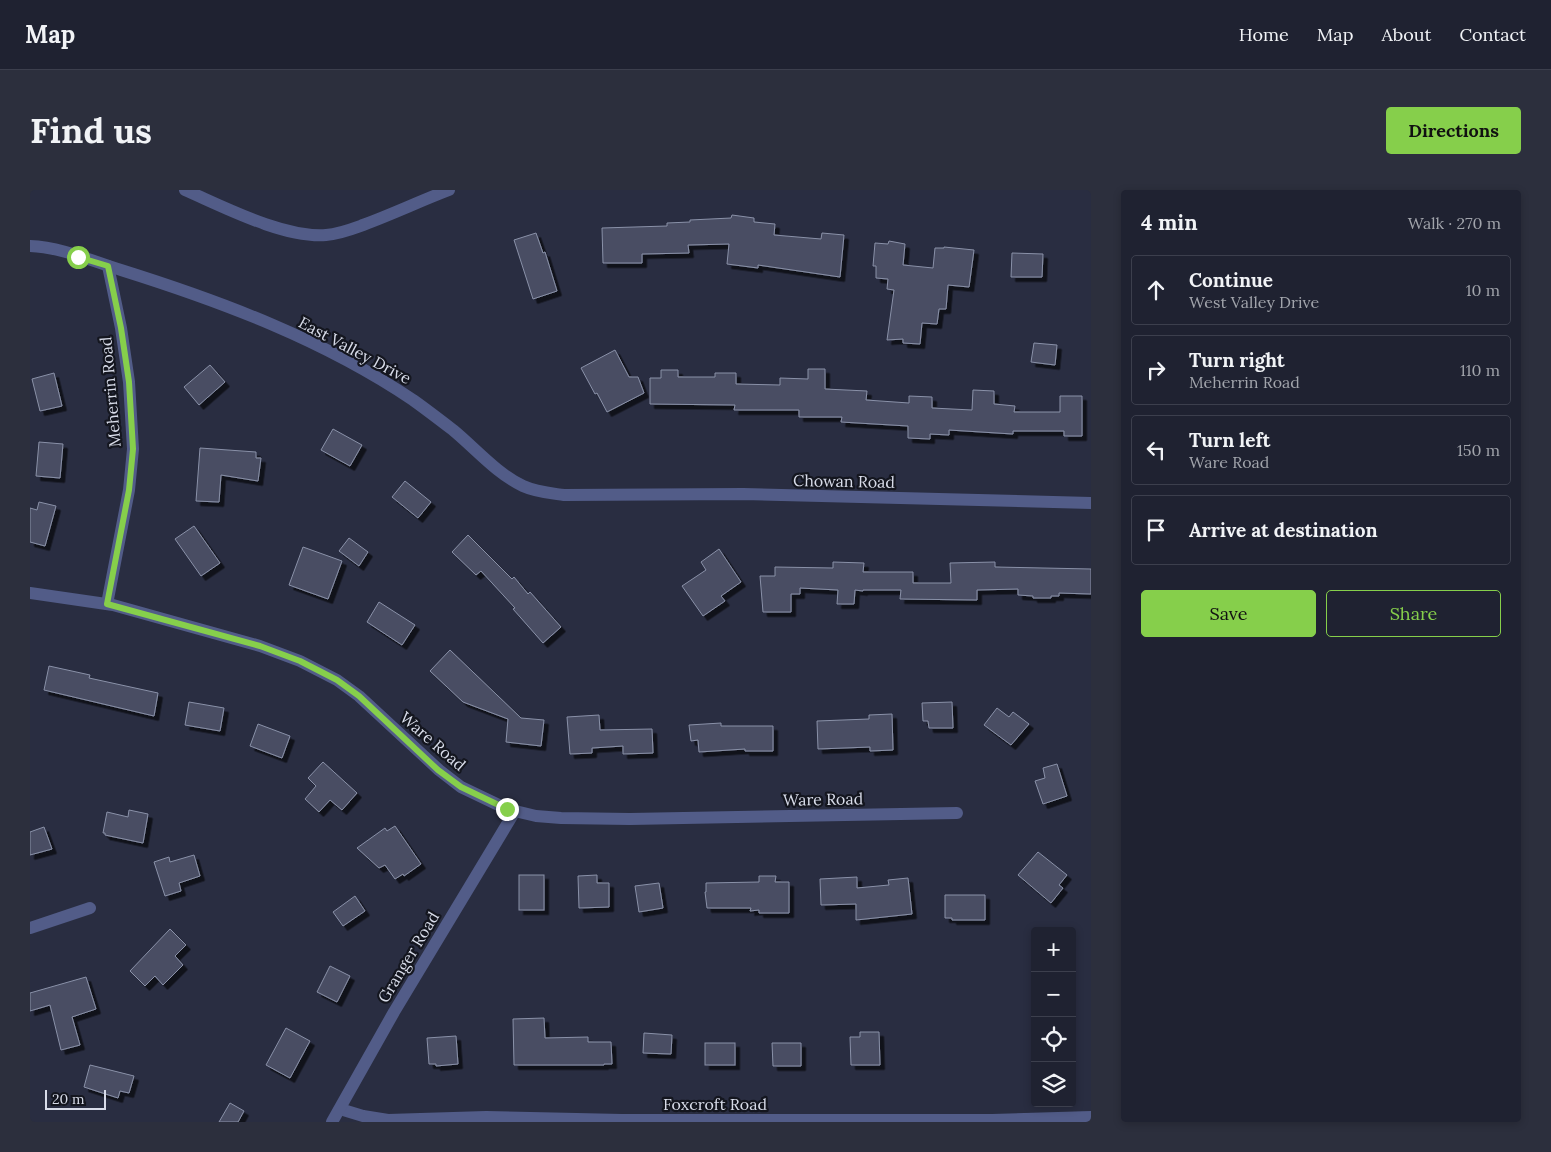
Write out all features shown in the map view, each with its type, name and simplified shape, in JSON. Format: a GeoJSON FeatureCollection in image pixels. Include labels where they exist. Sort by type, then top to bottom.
{"type":"FeatureCollection","features":[{"type":"Feature","properties":{"kind":"street"},"geometry":{"type":"LineString","coordinates":[[185,190],[245,216],[290,231],[311,235],[328,235],[350,229],[398,212],[449,190]]}},
{"type":"Feature","properties":{"kind":"street","name":"East Valley Drive"},"geometry":{"type":"LineString","coordinates":[[30,246],[41,247],[108,266],[244,312],[315,344],[366,371],[415,402],[452,429],[498,470],[525,487],[540,492],[564,495],[595,494]]}},
{"type":"Feature","properties":{"kind":"street","name":"Meherrin Road"},"geometry":{"type":"LineString","coordinates":[[107,604],[129,490],[133,449],[129,382],[121,328],[108,266]]}},
{"type":"Feature","properties":{"kind":"street","name":"Chowan Road"},"geometry":{"type":"LineString","coordinates":[[595,494],[743,494],[1091,503]]}},
{"type":"Feature","properties":{"kind":"street","name":"Ware Road"},"geometry":{"type":"LineString","coordinates":[[30,593],[107,604],[260,646],[300,661],[337,680],[359,696],[438,770],[461,787],[507,809],[536,816],[571,818],[957,813]]}},
{"type":"Feature","properties":{"kind":"street","name":"Granger Road"},"geometry":{"type":"LineString","coordinates":[[332,1122],[394,1012],[515,811]]}},
{"type":"Feature","properties":{"kind":"street"},"geometry":{"type":"LineString","coordinates":[[30,928],[90,908]]}},
{"type":"Feature","properties":{"kind":"street","name":"Foxcroft Road"},"geometry":{"type":"LineString","coordinates":[[340,1109],[363,1116],[388,1120],[486,1117],[651,1120],[992,1120],[1091,1117]]}},
{"type":"Feature","properties":{"kind":"building"},"geometry":{"type":"Polygon","coordinates":[[[732,215],[754,218],[754,222],[775,224],[774,235],[821,239],[822,233],[844,235],[840,277],[758,265],[758,268],[727,264],[729,244],[688,245],[689,253],[642,254],[642,263],[603,263],[602,228],[667,226],[667,223],[731,218],[732,215]]]}},
{"type":"Feature","properties":{"kind":"building"},"geometry":{"type":"Polygon","coordinates":[[[536,233],[543,253],[545,252],[557,291],[533,299],[514,240],[536,233]]]}},
{"type":"Feature","properties":{"kind":"building"},"geometry":{"type":"Polygon","coordinates":[[[889,241],[905,244],[903,265],[933,268],[935,248],[974,250],[969,287],[948,285],[946,309],[939,309],[937,324],[922,323],[920,344],[903,343],[903,339],[887,340],[894,290],[887,289],[888,279],[876,278],[876,266],[873,266],[875,243],[888,244],[889,241]]]}},
{"type":"Feature","properties":{"kind":"building"},"geometry":{"type":"Polygon","coordinates":[[[1012,253],[1043,254],[1042,277],[1011,277],[1012,253]]]}},
{"type":"Feature","properties":{"kind":"building"},"geometry":{"type":"Polygon","coordinates":[[[1034,343],[1057,345],[1055,365],[1031,362],[1034,343]]]}},
{"type":"Feature","properties":{"kind":"building"},"geometry":{"type":"Polygon","coordinates":[[[615,350],[629,377],[638,377],[644,393],[607,412],[581,368],[615,350]]]}},
{"type":"Feature","properties":{"kind":"building"},"geometry":{"type":"Polygon","coordinates":[[[210,365],[225,382],[199,405],[184,387],[210,365]]]}},
{"type":"Feature","properties":{"kind":"building"},"geometry":{"type":"Polygon","coordinates":[[[808,369],[825,369],[825,389],[867,391],[866,400],[909,403],[909,396],[932,397],[932,408],[972,410],[973,390],[994,391],[994,404],[1015,406],[1014,412],[1060,412],[1060,396],[1082,396],[1082,436],[1064,436],[1064,431],[1013,431],[1013,434],[949,430],[949,435],[930,434],[930,439],[908,438],[908,426],[841,422],[842,417],[799,417],[799,410],[734,410],[735,405],[650,404],[650,378],[661,378],[661,370],[678,370],[678,377],[715,377],[715,373],[736,373],[736,384],[780,385],[780,378],[808,379],[808,369]]]}},
{"type":"Feature","properties":{"kind":"building"},"geometry":{"type":"Polygon","coordinates":[[[54,373],[62,406],[40,411],[32,379],[54,373]]]}},
{"type":"Feature","properties":{"kind":"building"},"geometry":{"type":"Polygon","coordinates":[[[333,429],[362,445],[350,466],[321,450],[333,429]]]}},
{"type":"Feature","properties":{"kind":"building"},"geometry":{"type":"Polygon","coordinates":[[[39,442],[63,444],[60,478],[36,476],[39,442]]]}},
{"type":"Feature","properties":{"kind":"building"},"geometry":{"type":"Polygon","coordinates":[[[200,448],[256,452],[256,458],[261,458],[258,481],[221,475],[219,502],[196,501],[200,448]]]}},
{"type":"Feature","properties":{"kind":"building"},"geometry":{"type":"Polygon","coordinates":[[[405,481],[431,502],[418,518],[392,497],[405,481]]]}},
{"type":"Feature","properties":{"kind":"building"},"geometry":{"type":"Polygon","coordinates":[[[39,502],[56,506],[45,546],[30,542],[30,508],[37,510],[39,502]]]}},
{"type":"Feature","properties":{"kind":"building"},"geometry":{"type":"Polygon","coordinates":[[[194,526],[220,563],[201,576],[175,539],[194,526]]]}},
{"type":"Feature","properties":{"kind":"building"},"geometry":{"type":"Polygon","coordinates":[[[468,535],[512,579],[514,577],[528,594],[530,592],[561,627],[543,643],[513,609],[515,608],[481,571],[476,575],[452,552],[468,535]]]}},
{"type":"Feature","properties":{"kind":"building"},"geometry":{"type":"Polygon","coordinates":[[[349,538],[368,552],[359,566],[339,551],[349,538]]]}},
{"type":"Feature","properties":{"kind":"building"},"geometry":{"type":"Polygon","coordinates":[[[303,547],[342,561],[328,599],[289,585],[303,547]]]}},
{"type":"Feature","properties":{"kind":"building"},"geometry":{"type":"Polygon","coordinates":[[[719,549],[741,582],[721,596],[725,601],[703,616],[682,586],[706,570],[701,562],[719,549]]]}},
{"type":"Feature","properties":{"kind":"building"},"geometry":{"type":"Polygon","coordinates":[[[833,562],[864,563],[863,572],[913,572],[913,583],[951,583],[950,563],[995,562],[995,567],[1091,569],[1091,594],[1059,593],[1059,596],[1051,596],[1051,598],[1033,598],[1033,596],[1018,595],[1018,589],[977,590],[977,600],[900,599],[901,590],[855,590],[854,604],[837,604],[838,590],[800,588],[800,594],[791,594],[791,612],[763,612],[760,576],[775,576],[775,567],[833,568],[833,562]]]}},
{"type":"Feature","properties":{"kind":"building"},"geometry":{"type":"Polygon","coordinates":[[[379,602],[415,625],[402,645],[367,622],[379,602]]]}},
{"type":"Feature","properties":{"kind":"building"},"geometry":{"type":"Polygon","coordinates":[[[450,650],[521,718],[544,720],[541,746],[506,742],[508,719],[463,702],[430,671],[450,650]]]}},
{"type":"Feature","properties":{"kind":"building"},"geometry":{"type":"Polygon","coordinates":[[[49,666],[90,675],[89,678],[158,693],[154,716],[44,690],[49,666]]]}},
{"type":"Feature","properties":{"kind":"building"},"geometry":{"type":"Polygon","coordinates":[[[189,702],[224,708],[220,731],[185,725],[189,702]]]}},
{"type":"Feature","properties":{"kind":"building"},"geometry":{"type":"Polygon","coordinates":[[[952,702],[953,728],[929,728],[928,721],[923,721],[922,703],[952,702]]]}},
{"type":"Feature","properties":{"kind":"building"},"geometry":{"type":"Polygon","coordinates":[[[997,708],[1009,717],[1013,712],[1029,724],[1011,745],[984,725],[997,708]]]}},
{"type":"Feature","properties":{"kind":"building"},"geometry":{"type":"Polygon","coordinates":[[[892,714],[893,750],[870,751],[870,747],[818,749],[817,721],[869,719],[869,715],[892,714]]]}},
{"type":"Feature","properties":{"kind":"building"},"geometry":{"type":"Polygon","coordinates":[[[599,715],[600,730],[652,729],[653,753],[623,754],[623,746],[592,748],[592,753],[570,754],[567,717],[599,715]]]}},
{"type":"Feature","properties":{"kind":"building"},"geometry":{"type":"Polygon","coordinates":[[[721,723],[721,726],[773,726],[773,751],[745,751],[745,749],[699,752],[698,740],[691,741],[689,725],[721,723]]]}},
{"type":"Feature","properties":{"kind":"building"},"geometry":{"type":"Polygon","coordinates":[[[258,724],[290,736],[282,758],[250,746],[258,724]]]}},
{"type":"Feature","properties":{"kind":"building"},"geometry":{"type":"Polygon","coordinates":[[[323,762],[357,793],[342,810],[330,800],[319,812],[305,799],[316,786],[308,778],[323,762]]]}},
{"type":"Feature","properties":{"kind":"building"},"geometry":{"type":"Polygon","coordinates":[[[1057,764],[1067,796],[1043,804],[1035,781],[1045,778],[1043,768],[1057,764]]]}},
{"type":"Feature","properties":{"kind":"building"},"geometry":{"type":"Polygon","coordinates":[[[129,810],[148,814],[143,843],[103,833],[107,812],[128,817],[129,810]]]}},
{"type":"Feature","properties":{"kind":"building"},"geometry":{"type":"Polygon","coordinates":[[[395,826],[421,864],[404,876],[403,874],[395,879],[385,865],[379,868],[357,848],[385,828],[387,831],[395,826]]]}},
{"type":"Feature","properties":{"kind":"building"},"geometry":{"type":"Polygon","coordinates":[[[44,827],[52,849],[30,855],[30,832],[44,827]]]}},
{"type":"Feature","properties":{"kind":"building"},"geometry":{"type":"Polygon","coordinates":[[[1038,852],[1067,875],[1059,885],[1063,888],[1051,903],[1018,875],[1038,852]]]}},
{"type":"Feature","properties":{"kind":"building"},"geometry":{"type":"Polygon","coordinates":[[[194,855],[200,876],[179,883],[181,891],[165,896],[154,862],[169,857],[170,862],[194,855]]]}},
{"type":"Feature","properties":{"kind":"building"},"geometry":{"type":"Polygon","coordinates":[[[519,875],[544,875],[544,910],[519,910],[519,875]]]}},
{"type":"Feature","properties":{"kind":"building"},"geometry":{"type":"Polygon","coordinates":[[[597,875],[597,883],[609,883],[609,907],[579,908],[578,876],[597,875]]]}},
{"type":"Feature","properties":{"kind":"building"},"geometry":{"type":"Polygon","coordinates":[[[759,876],[776,876],[775,882],[789,882],[789,913],[759,913],[759,910],[750,911],[751,908],[707,908],[706,883],[759,882],[759,876]]]}},
{"type":"Feature","properties":{"kind":"building"},"geometry":{"type":"Polygon","coordinates":[[[857,877],[857,888],[889,885],[888,880],[908,878],[912,914],[856,920],[856,904],[821,905],[820,879],[857,877]]]}},
{"type":"Feature","properties":{"kind":"building"},"geometry":{"type":"Polygon","coordinates":[[[659,883],[663,908],[639,912],[635,886],[659,883]]]}},
{"type":"Feature","properties":{"kind":"building"},"geometry":{"type":"Polygon","coordinates":[[[945,895],[985,895],[985,920],[952,920],[952,918],[945,918],[945,895]]]}},
{"type":"Feature","properties":{"kind":"building"},"geometry":{"type":"Polygon","coordinates":[[[355,896],[365,911],[343,926],[333,912],[355,896]]]}},
{"type":"Feature","properties":{"kind":"building"},"geometry":{"type":"Polygon","coordinates":[[[170,929],[186,945],[175,956],[183,965],[163,985],[155,976],[145,986],[130,971],[170,929]]]}},
{"type":"Feature","properties":{"kind":"building"},"geometry":{"type":"Polygon","coordinates":[[[330,966],[350,976],[337,1002],[317,992],[330,966]]]}},
{"type":"Feature","properties":{"kind":"building"},"geometry":{"type":"Polygon","coordinates":[[[86,977],[96,1009],[72,1017],[80,1045],[61,1050],[50,1005],[30,1011],[30,993],[86,977]]]}},
{"type":"Feature","properties":{"kind":"building"},"geometry":{"type":"Polygon","coordinates":[[[544,1018],[545,1038],[588,1037],[588,1042],[611,1042],[612,1064],[514,1065],[513,1019],[544,1018]]]}},
{"type":"Feature","properties":{"kind":"building"},"geometry":{"type":"Polygon","coordinates":[[[286,1028],[310,1041],[290,1078],[266,1065],[286,1028]]]}},
{"type":"Feature","properties":{"kind":"building"},"geometry":{"type":"Polygon","coordinates":[[[860,1032],[879,1032],[880,1065],[851,1065],[850,1037],[860,1037],[860,1032]]]}},
{"type":"Feature","properties":{"kind":"building"},"geometry":{"type":"Polygon","coordinates":[[[644,1033],[672,1035],[671,1054],[643,1053],[644,1033]]]}},
{"type":"Feature","properties":{"kind":"building"},"geometry":{"type":"Polygon","coordinates":[[[456,1036],[458,1064],[436,1066],[436,1064],[429,1064],[427,1038],[456,1036]]]}},
{"type":"Feature","properties":{"kind":"building"},"geometry":{"type":"Polygon","coordinates":[[[705,1043],[735,1043],[735,1065],[705,1065],[705,1043]]]}},
{"type":"Feature","properties":{"kind":"building"},"geometry":{"type":"Polygon","coordinates":[[[772,1043],[801,1043],[801,1066],[773,1066],[772,1043]]]}},
{"type":"Feature","properties":{"kind":"building"},"geometry":{"type":"Polygon","coordinates":[[[90,1065],[134,1076],[129,1093],[120,1091],[118,1098],[84,1087],[90,1065]]]}},
{"type":"Feature","properties":{"kind":"building"},"geometry":{"type":"Polygon","coordinates":[[[230,1103],[244,1111],[238,1122],[219,1122],[230,1103]]]}},
{"type":"Feature","properties":{"kind":"route"},"geometry":{"type":"LineString","coordinates":[[78,257],[108,266],[121,328],[129,382],[133,449],[129,490],[107,604],[260,646],[300,661],[337,680],[359,696],[438,770],[461,787],[507,809]]}}]}
